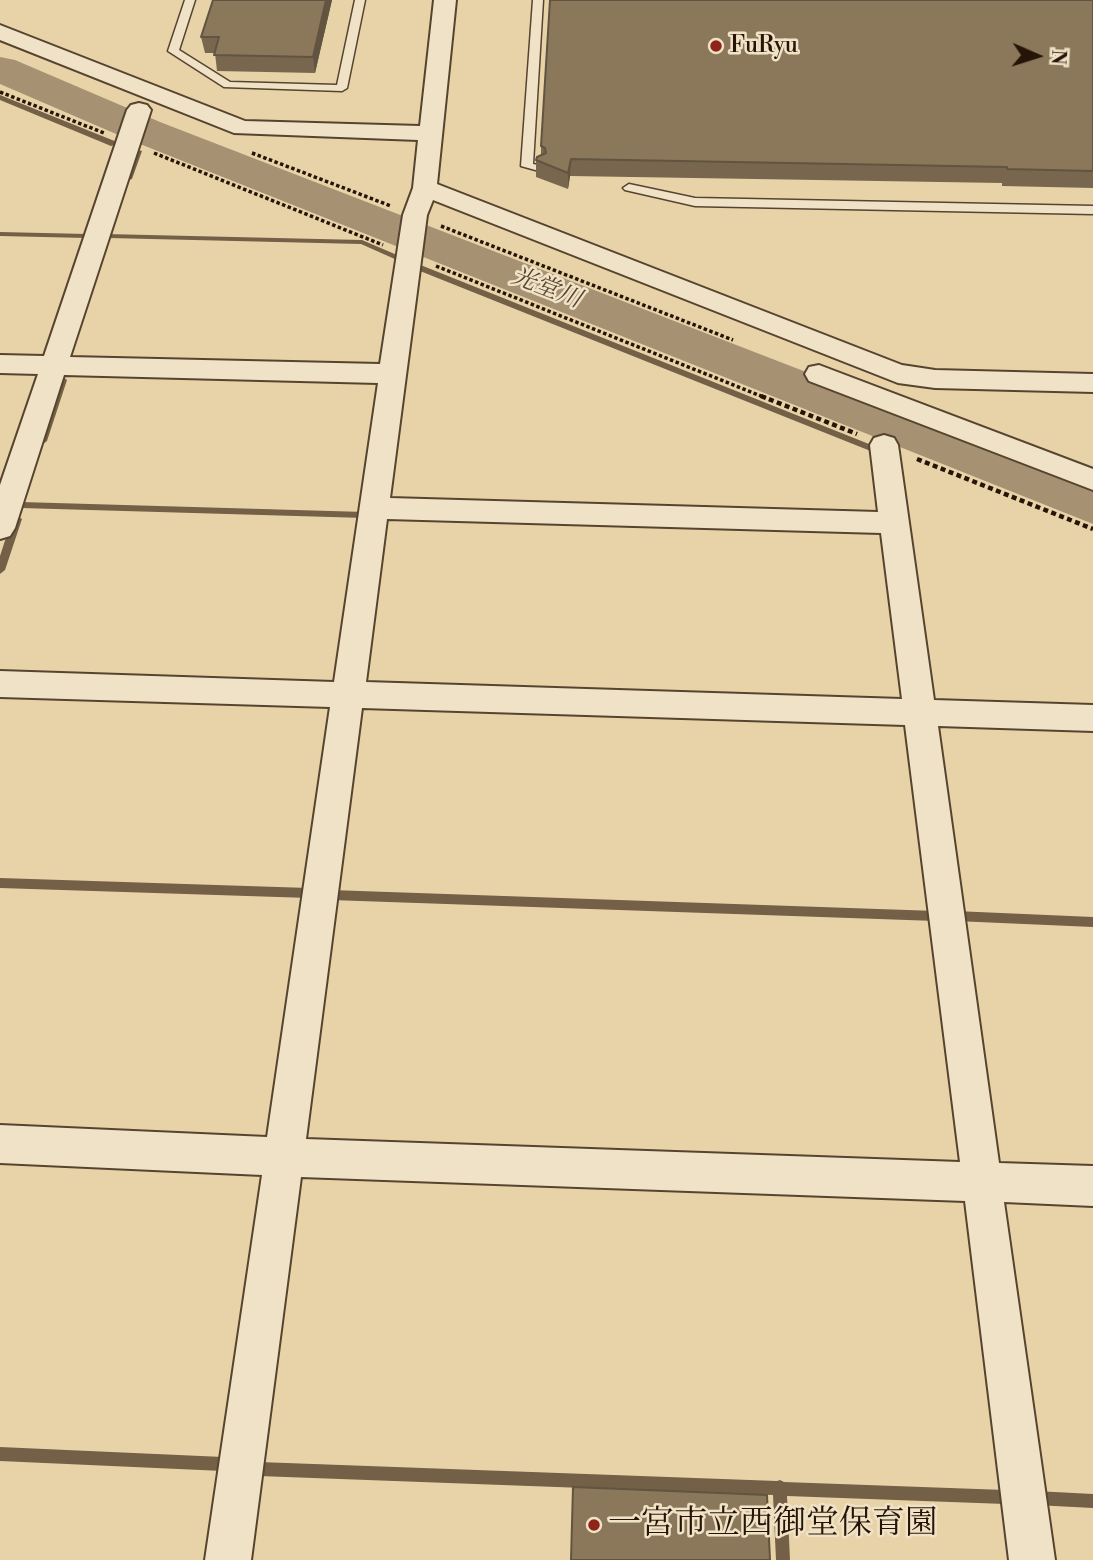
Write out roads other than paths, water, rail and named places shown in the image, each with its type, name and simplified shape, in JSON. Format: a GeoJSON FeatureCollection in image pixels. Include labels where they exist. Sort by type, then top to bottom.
{"type":"FeatureCollection","features":[{"type":"Feature","properties":{"kind":"street"},"geometry":{"type":"LineString","coordinates":[[228,1560],[409,255],[415,215],[425,188],[445,0]]}},
{"type":"Feature","properties":{"kind":"street"},"geometry":{"type":"LineString","coordinates":[[0,32],[242,128],[431,133]]}},
{"type":"Feature","properties":{"kind":"street"},"geometry":{"type":"LineString","coordinates":[[0,528],[139,110]]}},
{"type":"Feature","properties":{"kind":"street"},"geometry":{"type":"LineString","coordinates":[[425,188],[898,374],[935,379],[1093,383]]}},
{"type":"Feature","properties":{"kind":"street"},"geometry":{"type":"LineString","coordinates":[[0,365],[392,374]]}},
{"type":"Feature","properties":{"kind":"street"},"geometry":{"type":"LineString","coordinates":[[819,374],[1093,480]]}},
{"type":"Feature","properties":{"kind":"street"},"geometry":{"type":"LineString","coordinates":[[884,445],[1032,1560]]}},
{"type":"Feature","properties":{"kind":"street"},"geometry":{"type":"LineString","coordinates":[[375,508],[895,523]]}},
{"type":"Feature","properties":{"kind":"street"},"geometry":{"type":"LineString","coordinates":[[0,684],[1093,718]]}},
{"type":"Feature","properties":{"kind":"street"},"geometry":{"type":"LineString","coordinates":[[0,1144],[1093,1186]]}},
{"type":"Feature","properties":{"kind":"lane"},"geometry":{"type":"LineString","coordinates":[[190,0],[173,51],[228,85],[342,88],[360,0]]}},
{"type":"Feature","properties":{"kind":"lane"},"geometry":{"type":"LineString","coordinates":[[538,0],[527,166],[539,168]]}},
{"type":"Feature","properties":{"kind":"lane"},"geometry":{"type":"LineString","coordinates":[[629,188],[695,202],[1093,210]]}},
{"type":"Feature","properties":{"kind":"waterway","name":"光堂川"},"geometry":{"type":"LineString","coordinates":[[0,69],[145,131],[1093,504]]}},
{"type":"Feature","properties":{"kind":"waterway"},"geometry":{"type":"LineString","coordinates":[[0,97],[114,144]]}},
{"type":"Feature","properties":{"kind":"waterway"},"geometry":{"type":"LineString","coordinates":[[141,143],[145,131]]}},
{"type":"Feature","properties":{"kind":"waterway"},"geometry":{"type":"LineString","coordinates":[[128,179],[138,151]]}},
{"type":"Feature","properties":{"kind":"waterway"},"geometry":{"type":"LineString","coordinates":[[0,234],[87,236]]}},
{"type":"Feature","properties":{"kind":"waterway"},"geometry":{"type":"LineString","coordinates":[[109,236],[362,242],[400,258]]}},
{"type":"Feature","properties":{"kind":"waterway"},"geometry":{"type":"LineString","coordinates":[[418,267],[876,450]]}},
{"type":"Feature","properties":{"kind":"waterway"},"geometry":{"type":"LineString","coordinates":[[43,441],[63,380]]}},
{"type":"Feature","properties":{"kind":"waterway"},"geometry":{"type":"LineString","coordinates":[[21,505],[365,515]]}},
{"type":"Feature","properties":{"kind":"waterway"},"geometry":{"type":"LineString","coordinates":[[0,570],[17,519]]}},
{"type":"Feature","properties":{"kind":"waterway"},"geometry":{"type":"LineString","coordinates":[[0,883],[309,893]]}},
{"type":"Feature","properties":{"kind":"waterway"},"geometry":{"type":"LineString","coordinates":[[331,895],[936,916]]}},
{"type":"Feature","properties":{"kind":"waterway"},"geometry":{"type":"LineString","coordinates":[[955,916],[1093,922]]}},
{"type":"Feature","properties":{"kind":"waterway"},"geometry":{"type":"LineString","coordinates":[[0,1454],[223,1464]]}},
{"type":"Feature","properties":{"kind":"waterway"},"geometry":{"type":"LineString","coordinates":[[259,1469],[780,1489]]}},
{"type":"Feature","properties":{"kind":"waterway"},"geometry":{"type":"LineString","coordinates":[[780,1489],[1005,1497]]}},
{"type":"Feature","properties":{"kind":"waterway"},"geometry":{"type":"LineString","coordinates":[[780,1489],[783,1560]]}},
{"type":"Feature","properties":{"kind":"waterway"},"geometry":{"type":"LineString","coordinates":[[1035,1498],[1093,1501]]}},
{"type":"Feature","properties":{"kind":"place","name":"FuRyu"},"geometry":{"type":"Point","coordinates":[716,46]}},
{"type":"Feature","properties":{"kind":"place","name":"一宮市立西御堂保育園"},"geometry":{"type":"Point","coordinates":[594,1525]}}]}
